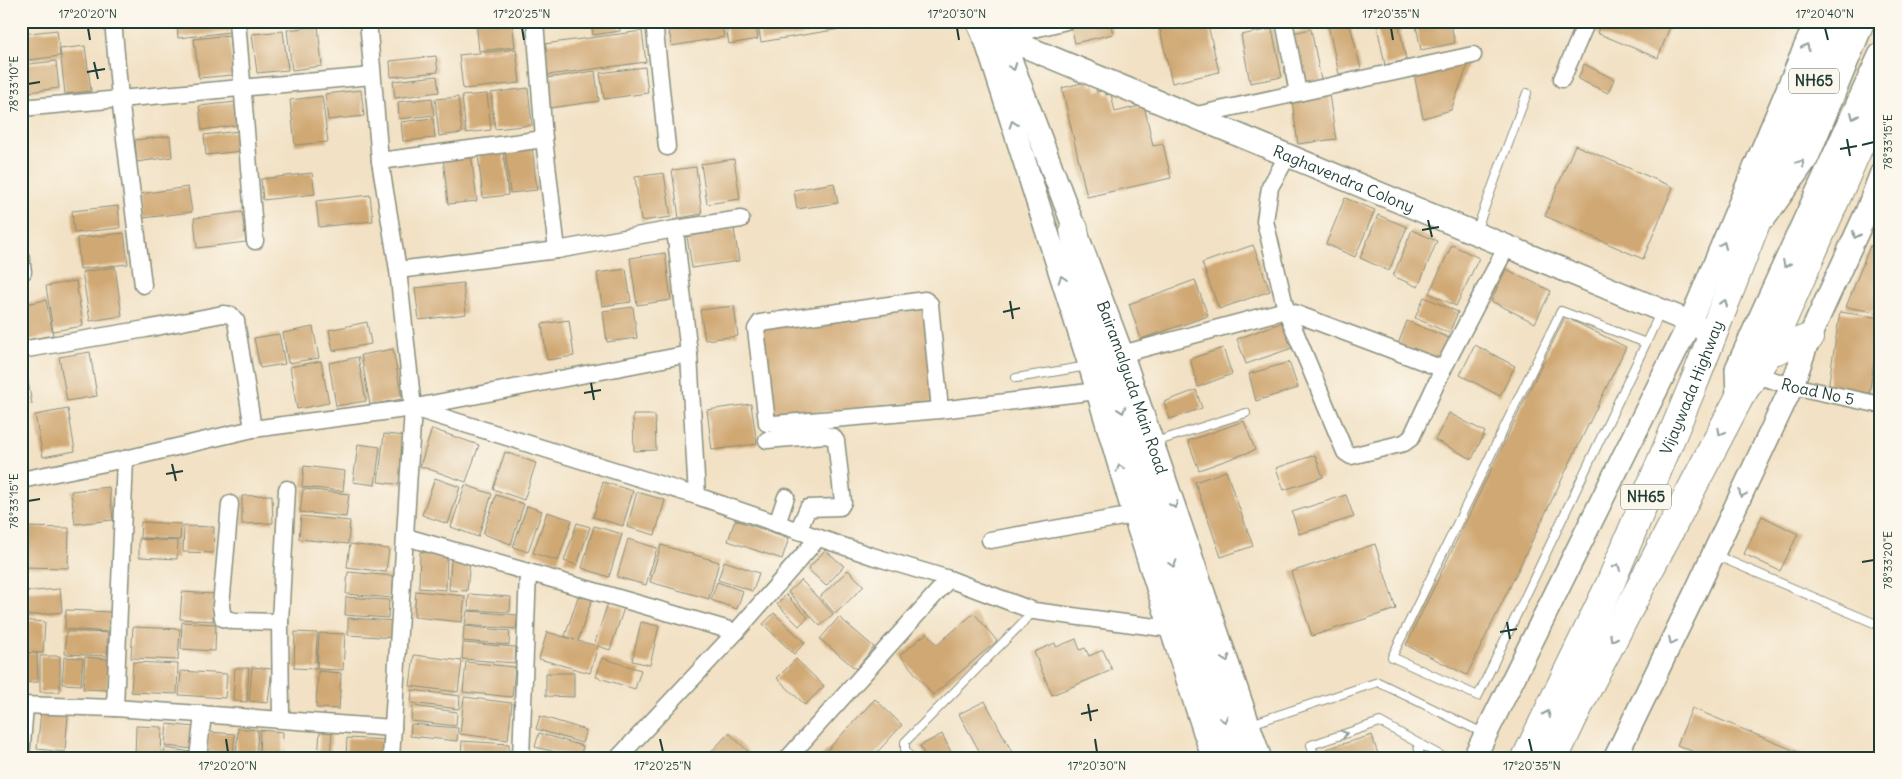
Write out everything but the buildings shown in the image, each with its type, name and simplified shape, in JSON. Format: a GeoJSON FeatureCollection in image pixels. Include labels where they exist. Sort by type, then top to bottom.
{"type":"FeatureCollection","features":[{"type":"Feature","properties":{"kind":"highway","name":"NH65"},"geometry":{"type":"LineString","coordinates":[[1754,232],[1788,140],[1839,21]]}},
{"type":"Feature","properties":{"kind":"highway","name":"NH65"},"geometry":{"type":"LineString","coordinates":[[1554,758],[1584,695],[1739,398],[1762,364],[1881,96]]}},
{"type":"Feature","properties":{"kind":"highway"},"geometry":{"type":"LineString","coordinates":[[1074,228],[1085,301],[1237,758]]}},
{"type":"Feature","properties":{"kind":"highway","name":"Vijaywada Highway"},"geometry":{"type":"LineString","coordinates":[[1526,758],[1610,584],[1696,378],[1701,328],[1754,232]]}},
{"type":"Feature","properties":{"kind":"highway"},"geometry":{"type":"LineString","coordinates":[[1762,364],[1809,338]]}},
{"type":"Feature","properties":{"kind":"main road","name":"Vijaywada Highway"},"geometry":{"type":"LineString","coordinates":[[1754,232],[1806,157],[1862,21]]}},
{"type":"Feature","properties":{"kind":"main road"},"geometry":{"type":"LineString","coordinates":[[1739,398],[1738,369],[1881,56]]}},
{"type":"Feature","properties":{"kind":"street"},"geometry":{"type":"LineString","coordinates":[[113,21],[120,98],[143,285]]}},
{"type":"Feature","properties":{"kind":"street"},"geometry":{"type":"LineString","coordinates":[[238,21],[254,241]]}},
{"type":"Feature","properties":{"kind":"street"},"geometry":{"type":"LineString","coordinates":[[368,21],[380,161],[398,270],[413,408],[391,758]]}},
{"type":"Feature","properties":{"kind":"street"},"geometry":{"type":"LineString","coordinates":[[535,21],[544,139],[557,250]]}},
{"type":"Feature","properties":{"kind":"street"},"geometry":{"type":"LineString","coordinates":[[654,21],[667,147]]}},
{"type":"Feature","properties":{"kind":"street"},"geometry":{"type":"LineString","coordinates":[[977,21],[986,40],[1090,366],[1134,515],[1213,758]]}},
{"type":"Feature","properties":{"kind":"street"},"geometry":{"type":"LineString","coordinates":[[999,29],[1066,21]]}},
{"type":"Feature","properties":{"kind":"street"},"geometry":{"type":"LineString","coordinates":[[1284,21],[1298,93]]}},
{"type":"Feature","properties":{"kind":"street"},"geometry":{"type":"LineString","coordinates":[[1562,79],[1587,21]]}},
{"type":"Feature","properties":{"kind":"street"},"geometry":{"type":"LineString","coordinates":[[1474,758],[1701,328],[1816,21]]}},
{"type":"Feature","properties":{"kind":"street","name":"Raghavendra Colony"},"geometry":{"type":"LineString","coordinates":[[999,29],[1192,116],[1701,328]]}},
{"type":"Feature","properties":{"kind":"street","name":"Bairamalguda Main Road"},"geometry":{"type":"LineString","coordinates":[[999,29],[1122,354],[1260,758]]}},
{"type":"Feature","properties":{"kind":"street"},"geometry":{"type":"LineString","coordinates":[[1192,116],[1473,55]]}},
{"type":"Feature","properties":{"kind":"street"},"geometry":{"type":"LineString","coordinates":[[21,108],[372,76]]}},
{"type":"Feature","properties":{"kind":"street"},"geometry":{"type":"LineString","coordinates":[[380,161],[544,139]]}},
{"type":"Feature","properties":{"kind":"street"},"geometry":{"type":"LineString","coordinates":[[1288,156],[1270,187],[1265,221],[1286,310],[1344,452],[1352,456],[1404,443],[1411,438],[1443,369],[1507,246]]}},
{"type":"Feature","properties":{"kind":"street"},"geometry":{"type":"LineString","coordinates":[[1615,758],[1792,386],[1809,338],[1874,213],[1881,174]]}},
{"type":"Feature","properties":{"kind":"street"},"geometry":{"type":"LineString","coordinates":[[398,270],[557,250],[741,219]]}},
{"type":"Feature","properties":{"kind":"street"},"geometry":{"type":"LineString","coordinates":[[675,229],[689,354],[697,496]]}},
{"type":"Feature","properties":{"kind":"street"},"geometry":{"type":"LineString","coordinates":[[940,410],[930,304],[928,301],[770,321],[760,323],[756,329],[767,423],[774,424],[940,410],[1097,391]]}},
{"type":"Feature","properties":{"kind":"street"},"geometry":{"type":"LineString","coordinates":[[1122,354],[1286,310],[1443,369]]}},
{"type":"Feature","properties":{"kind":"street"},"geometry":{"type":"LineString","coordinates":[[21,350],[223,314],[231,315],[236,322],[253,429]]}},
{"type":"Feature","properties":{"kind":"street"},"geometry":{"type":"LineString","coordinates":[[21,480],[125,459],[253,429],[413,408],[689,354]]}},
{"type":"Feature","properties":{"kind":"street","name":"Road No 5"},"geometry":{"type":"LineString","coordinates":[[1762,364],[1792,386],[1881,405]]}},
{"type":"Feature","properties":{"kind":"street"},"geometry":{"type":"LineString","coordinates":[[413,408],[697,496],[872,556],[949,579],[1034,611],[1171,630]]}},
{"type":"Feature","properties":{"kind":"street"},"geometry":{"type":"LineString","coordinates":[[767,440],[825,435],[832,437],[836,441],[843,502],[840,507],[808,508],[798,531]]}},
{"type":"Feature","properties":{"kind":"street"},"geometry":{"type":"LineString","coordinates":[[115,708],[125,459]]}},
{"type":"Feature","properties":{"kind":"street"},"geometry":{"type":"LineString","coordinates":[[281,719],[280,622],[287,489]]}},
{"type":"Feature","properties":{"kind":"street"},"geometry":{"type":"LineString","coordinates":[[777,524],[786,497]]}},
{"type":"Feature","properties":{"kind":"street"},"geometry":{"type":"LineString","coordinates":[[230,504],[221,606],[223,618],[234,621],[280,622]]}},
{"type":"Feature","properties":{"kind":"street"},"geometry":{"type":"LineString","coordinates":[[990,540],[1134,515]]}},
{"type":"Feature","properties":{"kind":"street"},"geometry":{"type":"LineString","coordinates":[[406,537],[736,632]]}},
{"type":"Feature","properties":{"kind":"street"},"geometry":{"type":"LineString","coordinates":[[618,758],[736,632],[818,538]]}},
{"type":"Feature","properties":{"kind":"street"},"geometry":{"type":"LineString","coordinates":[[521,758],[528,572]]}},
{"type":"Feature","properties":{"kind":"street"},"geometry":{"type":"LineString","coordinates":[[788,758],[949,579]]}},
{"type":"Feature","properties":{"kind":"street"},"geometry":{"type":"LineString","coordinates":[[21,757],[23,705],[115,708],[393,728]]}},
{"type":"Feature","properties":{"kind":"street"},"geometry":{"type":"LineString","coordinates":[[198,758],[203,714]]}},
{"type":"Feature","properties":{"kind":"lane"},"geometry":{"type":"LineString","coordinates":[[1476,233],[1527,93]]}},
{"type":"Feature","properties":{"kind":"lane"},"geometry":{"type":"LineString","coordinates":[[1646,343],[1561,311],[1392,657],[1478,696],[1646,343],[1661,310]]}},
{"type":"Feature","properties":{"kind":"lane"},"geometry":{"type":"LineString","coordinates":[[1016,378],[1090,366]]}},
{"type":"Feature","properties":{"kind":"lane"},"geometry":{"type":"LineString","coordinates":[[1153,442],[1246,413]]}},
{"type":"Feature","properties":{"kind":"lane"},"geometry":{"type":"LineString","coordinates":[[1713,555],[1881,626]]}},
{"type":"Feature","properties":{"kind":"lane"},"geometry":{"type":"LineString","coordinates":[[910,758],[905,749],[905,742],[1034,611]]}},
{"type":"Feature","properties":{"kind":"lane"},"geometry":{"type":"LineString","coordinates":[[1249,724],[1378,682],[1486,735]]}},
{"type":"Feature","properties":{"kind":"lane"},"geometry":{"type":"LineString","coordinates":[[1314,758],[1311,745],[1380,722],[1445,758]]}},
{"type":"Feature","properties":{"kind":"lane"},"geometry":{"type":"LineString","coordinates":[[1418,744],[1420,758]]}}]}
